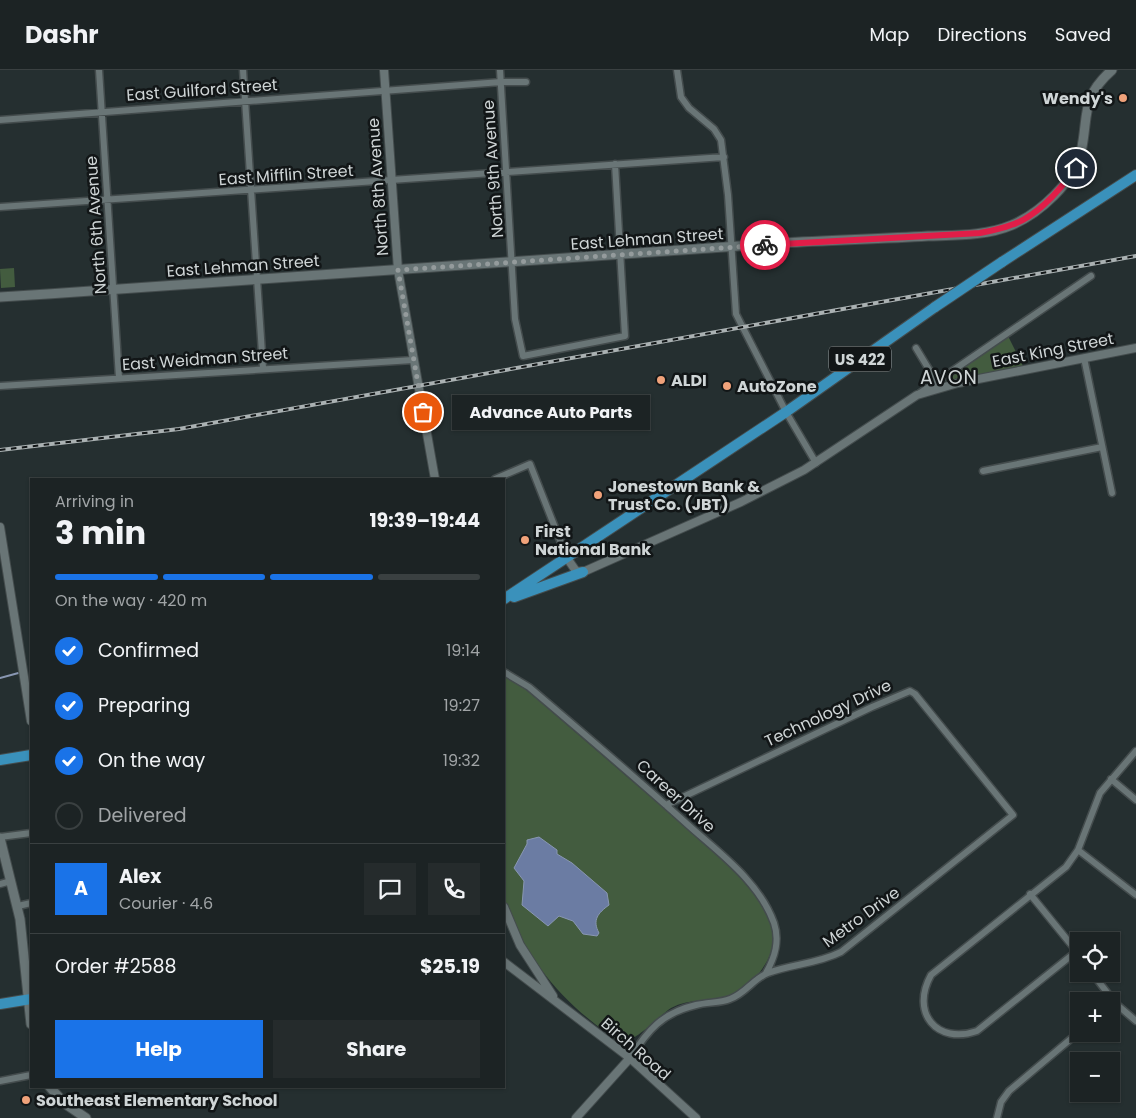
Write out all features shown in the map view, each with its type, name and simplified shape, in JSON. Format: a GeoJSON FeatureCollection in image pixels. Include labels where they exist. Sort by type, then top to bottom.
{"type":"FeatureCollection","features":[{"type":"Feature","properties":{"kind":"highway","name":"US 422"},"geometry":{"type":"LineString","coordinates":[[505,599],[786,412],[935,307],[1136,175]]}},
{"type":"Feature","properties":{"kind":"highway"},"geometry":{"type":"LineString","coordinates":[[505,600],[583,572]]}},
{"type":"Feature","properties":{"kind":"highway"},"geometry":{"type":"LineString","coordinates":[[0,758],[30,753]]}},
{"type":"Feature","properties":{"kind":"highway"},"geometry":{"type":"LineString","coordinates":[[0,1004],[30,999]]}},
{"type":"Feature","properties":{"kind":"main road","name":"East Lehman Street"},"geometry":{"type":"LineString","coordinates":[[0,297],[730,249],[784,243],[980,233],[1012,225],[1036,211],[1053,195],[1076,168],[1082,150],[1085,116],[1090,99],[1098,82],[1112,70]]}},
{"type":"Feature","properties":{"kind":"main road"},"geometry":{"type":"LineString","coordinates":[[0,837],[18,906],[30,999]]}},
{"type":"Feature","properties":{"kind":"main road"},"geometry":{"type":"LineString","coordinates":[[51,1088],[64,1103],[86,1118]]}},
{"type":"Feature","properties":{"kind":"street","name":"North 6th Avenue"},"geometry":{"type":"LineString","coordinates":[[99,70],[119,378]]}},
{"type":"Feature","properties":{"kind":"street"},"geometry":{"type":"LineString","coordinates":[[243,70],[262,368]]}},
{"type":"Feature","properties":{"kind":"street","name":"North 8th Avenue"},"geometry":{"type":"LineString","coordinates":[[384,70],[398,270],[435,478]]}},
{"type":"Feature","properties":{"kind":"street","name":"North 9th Avenue"},"geometry":{"type":"LineString","coordinates":[[500,70],[515,318],[523,356],[626,336],[621,256]]}},
{"type":"Feature","properties":{"kind":"street"},"geometry":{"type":"LineString","coordinates":[[677,70],[682,97],[689,108],[714,129],[721,140],[736,314],[786,412],[816,463]]}},
{"type":"Feature","properties":{"kind":"street","name":"East Guilford Street"},"geometry":{"type":"LineString","coordinates":[[0,120],[501,82],[526,82]]}},
{"type":"Feature","properties":{"kind":"street","name":"East Mifflin Street"},"geometry":{"type":"LineString","coordinates":[[0,206],[251,191],[615,164],[724,158]]}},
{"type":"Feature","properties":{"kind":"street"},"geometry":{"type":"LineString","coordinates":[[615,164],[621,256]]}},
{"type":"Feature","properties":{"kind":"street"},"geometry":{"type":"LineString","coordinates":[[917,395],[1091,276]]}},
{"type":"Feature","properties":{"kind":"street"},"geometry":{"type":"LineString","coordinates":[[916,348],[936,381]]}},
{"type":"Feature","properties":{"kind":"street","name":"East King Street"},"geometry":{"type":"LineString","coordinates":[[583,572],[741,502],[816,463],[917,395],[958,383],[1136,348]]}},
{"type":"Feature","properties":{"kind":"street"},"geometry":{"type":"LineString","coordinates":[[1084,358],[1112,493]]}},
{"type":"Feature","properties":{"kind":"street","name":"East Weidman Street"},"geometry":{"type":"LineString","coordinates":[[0,386],[262,368],[413,360]]}},
{"type":"Feature","properties":{"kind":"street"},"geometry":{"type":"LineString","coordinates":[[983,471],[1102,447]]}},
{"type":"Feature","properties":{"kind":"street"},"geometry":{"type":"LineString","coordinates":[[497,478],[530,464],[567,558],[576,571],[583,572]]}},
{"type":"Feature","properties":{"kind":"street"},"geometry":{"type":"LineString","coordinates":[[0,527],[30,714]]}},
{"type":"Feature","properties":{"kind":"street","name":"Career Drive"},"geometry":{"type":"LineString","coordinates":[[505,673],[529,687],[666,804],[744,877],[764,902],[773,921],[777,940],[772,962],[766,973]]}},
{"type":"Feature","properties":{"kind":"street","name":"Technology Drive"},"geometry":{"type":"LineString","coordinates":[[666,804],[895,696],[910,691],[915,694],[1013,815]]}},
{"type":"Feature","properties":{"kind":"street"},"geometry":{"type":"LineString","coordinates":[[1070,958],[978,1031],[963,1036],[950,1035],[931,1024],[923,1003],[924,993],[931,975],[1066,867],[1078,850],[1100,793],[1136,751]]}},
{"type":"Feature","properties":{"kind":"street"},"geometry":{"type":"LineString","coordinates":[[1111,779],[1136,800]]}},
{"type":"Feature","properties":{"kind":"street","name":"Metro Drive"},"geometry":{"type":"LineString","coordinates":[[576,1118],[630,1058],[643,1036],[665,1017],[683,1008],[734,998],[766,973],[812,964],[841,952],[1013,815]]}},
{"type":"Feature","properties":{"kind":"street"},"geometry":{"type":"LineString","coordinates":[[0,837],[30,833]]}},
{"type":"Feature","properties":{"kind":"street"},"geometry":{"type":"LineString","coordinates":[[1078,850],[1136,895]]}},
{"type":"Feature","properties":{"kind":"street"},"geometry":{"type":"LineString","coordinates":[[0,884],[11,881]]}},
{"type":"Feature","properties":{"kind":"street"},"geometry":{"type":"LineString","coordinates":[[1030,894],[1070,942]]}},
{"type":"Feature","properties":{"kind":"street"},"geometry":{"type":"LineString","coordinates":[[18,906],[30,903]]}},
{"type":"Feature","properties":{"kind":"street","name":"Birch Road"},"geometry":{"type":"LineString","coordinates":[[505,909],[520,945],[557,1002]]}},
{"type":"Feature","properties":{"kind":"street","name":"Birch Road"},"geometry":{"type":"LineString","coordinates":[[505,963],[630,1058],[696,1118]]}},
{"type":"Feature","properties":{"kind":"street"},"geometry":{"type":"LineString","coordinates":[[1120,1010],[1136,1021]]}},
{"type":"Feature","properties":{"kind":"street"},"geometry":{"type":"LineString","coordinates":[[997,1118],[1001,1102],[1009,1091],[1070,1040]]}},
{"type":"Feature","properties":{"kind":"street"},"geometry":{"type":"LineString","coordinates":[[0,1081],[30,1075]]}},
{"type":"Feature","properties":{"kind":"green space"},"geometry":{"type":"Polygon","coordinates":[[[14,268],[15,287],[1,288],[0,269],[14,268]]]}},
{"type":"Feature","properties":{"kind":"green space"},"geometry":{"type":"Polygon","coordinates":[[[1008,336],[1023,366],[939,382],[1008,336]]]}},
{"type":"Feature","properties":{"kind":"green space"},"geometry":{"type":"Polygon","coordinates":[[[505,677],[523,687],[718,855],[753,893],[765,911],[773,929],[774,939],[768,960],[762,970],[746,986],[727,996],[692,1001],[671,1008],[641,1033],[624,1041],[609,1034],[580,1012],[553,984],[530,953],[505,900],[505,677]]]}},
{"type":"Feature","properties":{"kind":"water"},"geometry":{"type":"Polygon","coordinates":[[[539,837],[557,850],[557,854],[572,863],[607,893],[609,905],[597,917],[596,924],[599,933],[597,936],[583,934],[573,921],[559,916],[548,926],[522,905],[524,881],[514,868],[527,844],[527,840],[539,837]]]}},
{"type":"Feature","properties":{"kind":"waterway"},"geometry":{"type":"LineString","coordinates":[[0,678],[22,672]]}},
{"type":"Feature","properties":{"kind":"railway"},"geometry":{"type":"LineString","coordinates":[[0,450],[179,429],[1136,256]]}},
{"type":"Feature","properties":{"kind":"way so far"},"geometry":{"type":"LineString","coordinates":[[423,412],[406,326],[398,270],[512,264],[765,245]]}},
{"type":"Feature","properties":{"kind":"place","name":"Wendy's"},"geometry":{"type":"Point","coordinates":[1123,98]}},
{"type":"Feature","properties":{"kind":"place","name":"ALDI"},"geometry":{"type":"Point","coordinates":[661,380]}},
{"type":"Feature","properties":{"kind":"place","name":"AutoZone"},"geometry":{"type":"Point","coordinates":[727,386]}},
{"type":"Feature","properties":{"kind":"place","name":"Advance Auto Parts"},"geometry":{"type":"Point","coordinates":[423,412]}},
{"type":"Feature","properties":{"kind":"place","name":"Jonestown Bank & Trust Co. (JBT)"},"geometry":{"type":"Point","coordinates":[598,495]}},
{"type":"Feature","properties":{"kind":"place","name":"First National Bank"},"geometry":{"type":"Point","coordinates":[525,540]}},
{"type":"Feature","properties":{"kind":"place","name":"Southeast Elementary School"},"geometry":{"type":"Point","coordinates":[26,1100]}},
{"type":"Feature","properties":{"kind":"district","name":"AVON"},"geometry":{"type":"Point","coordinates":[949,377]}},
{"type":"Feature","properties":{"kind":"route"},"geometry":{"type":"LineString","coordinates":[[765,245],[980,233],[1012,225],[1036,211],[1066,183],[1076,168]]}}]}
